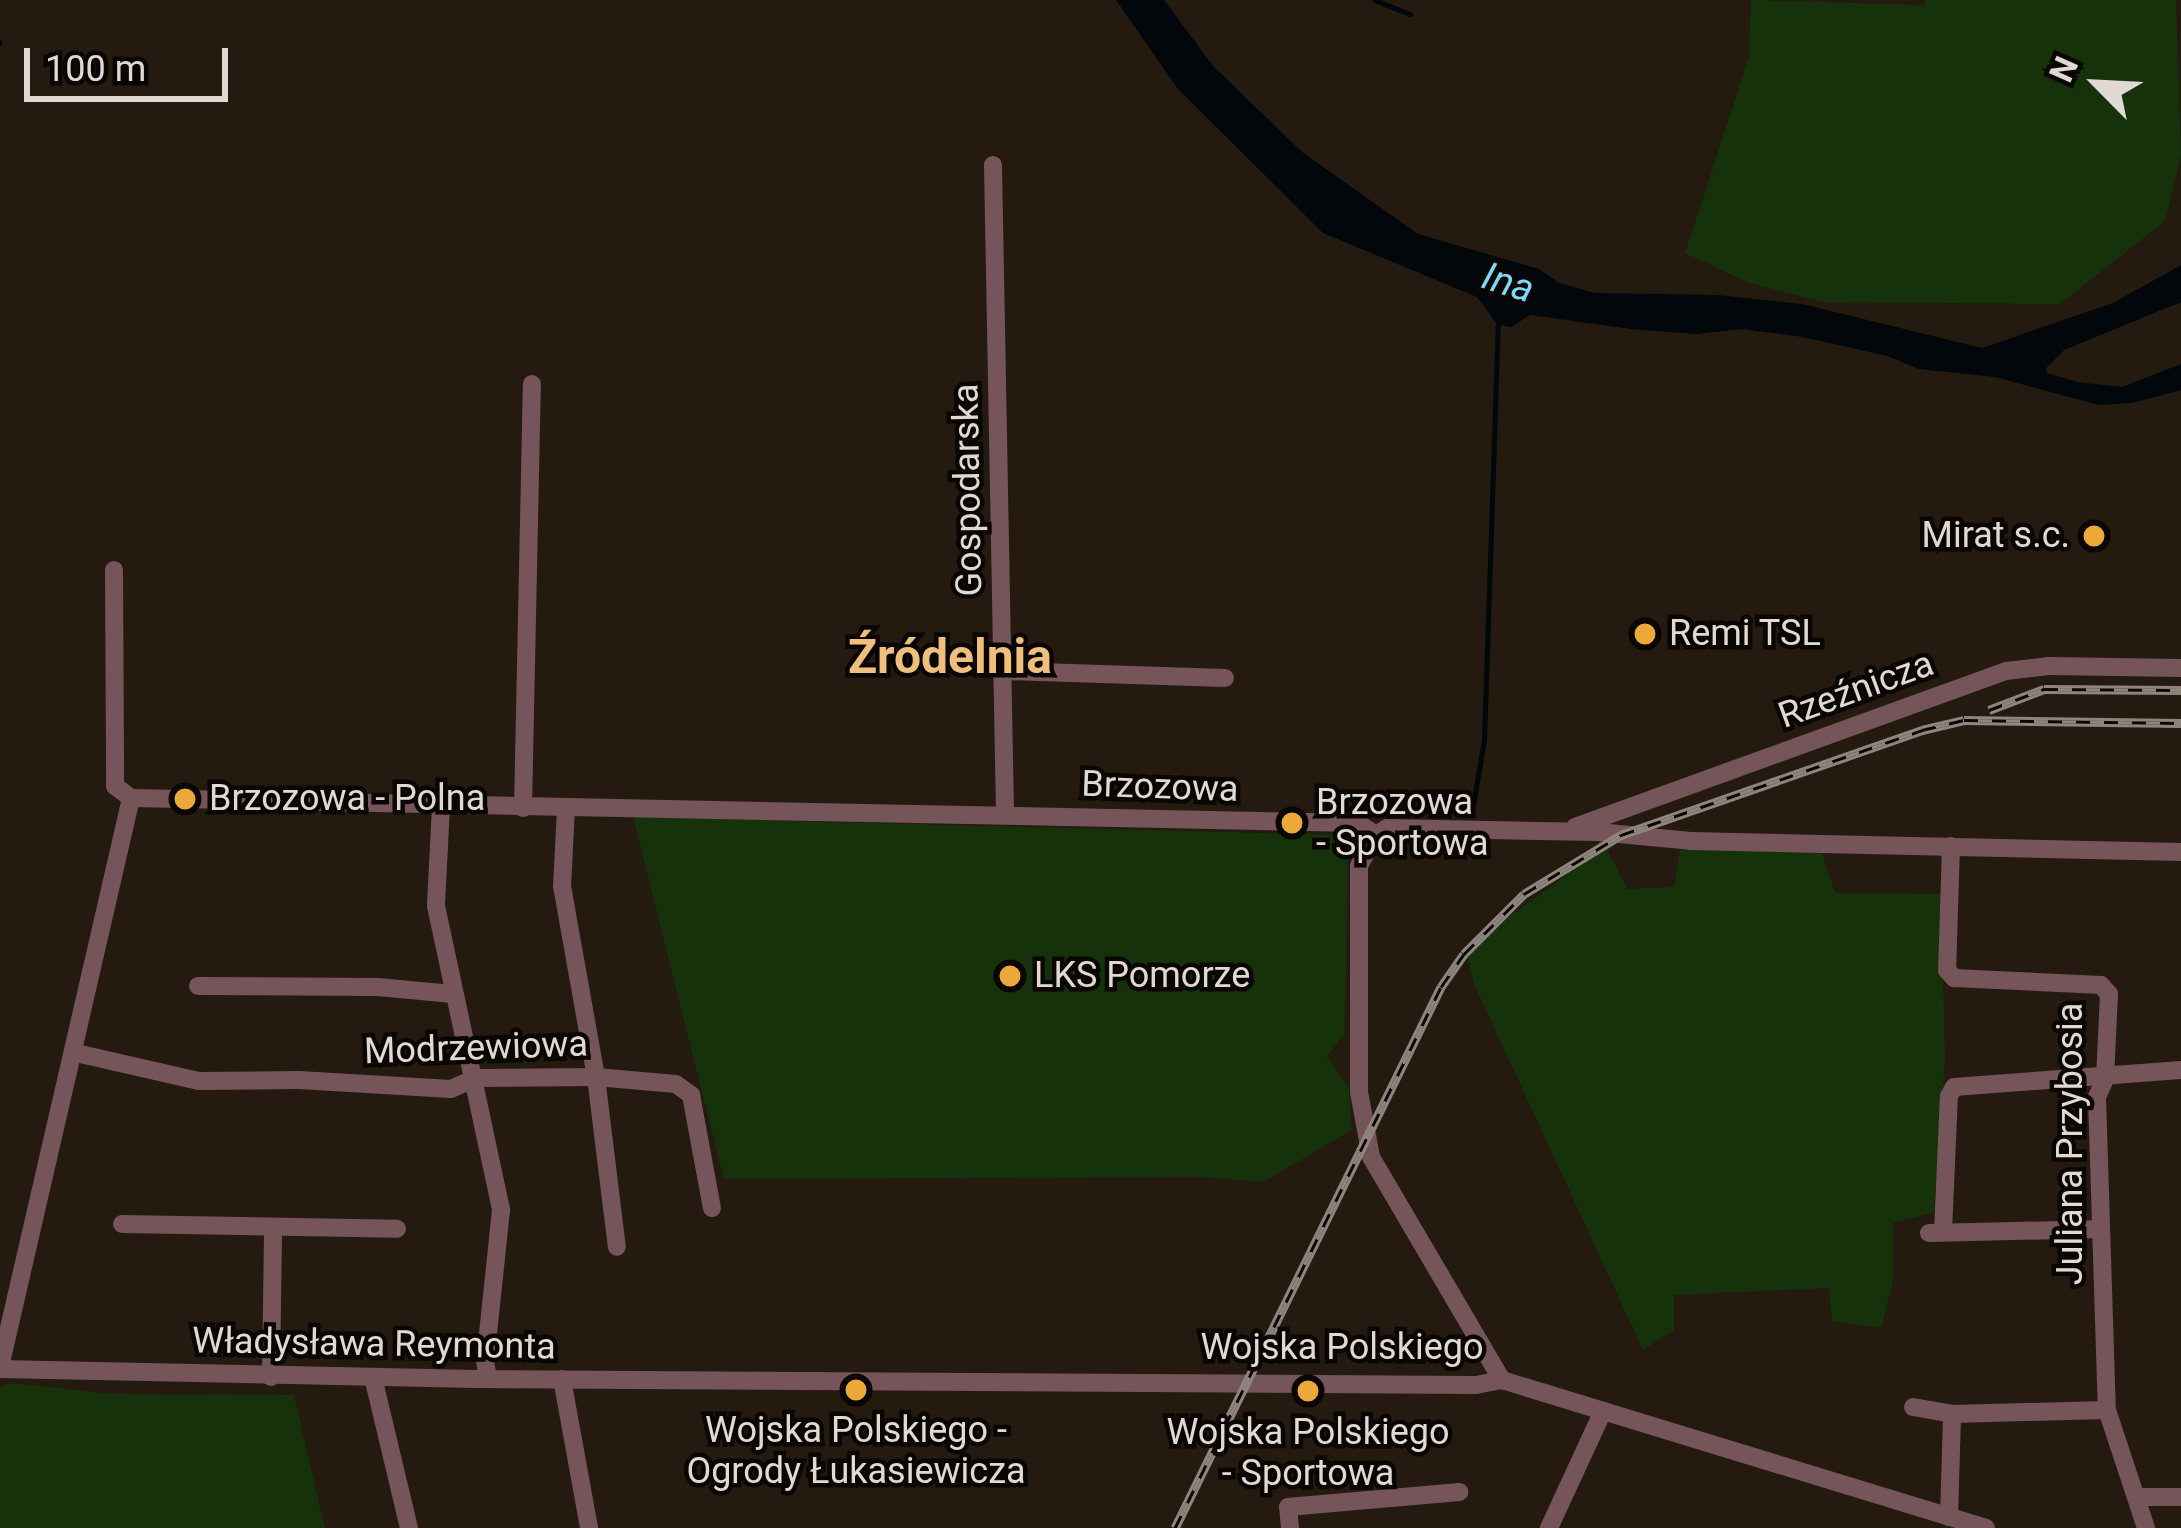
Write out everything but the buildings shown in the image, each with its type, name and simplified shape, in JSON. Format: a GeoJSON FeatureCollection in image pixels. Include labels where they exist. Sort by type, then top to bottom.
{"type":"FeatureCollection","features":[{"type":"Feature","properties":{"kind":"street","name":"Gospodarska"},"geometry":{"type":"LineString","coordinates":[[993,165],[1005,813]]}},
{"type":"Feature","properties":{"kind":"street"},"geometry":{"type":"LineString","coordinates":[[523,808],[532,384]]}},
{"type":"Feature","properties":{"kind":"street"},"geometry":{"type":"LineString","coordinates":[[0,1368],[53,1130],[76,1053],[130,798],[115,786],[114,570]]}},
{"type":"Feature","properties":{"kind":"street","name":"Rzeźnicza"},"geometry":{"type":"LineString","coordinates":[[1564,831],[2006,671],[2049,666],[2181,668]]}},
{"type":"Feature","properties":{"kind":"street"},"geometry":{"type":"LineString","coordinates":[[1005,671],[1225,678]]}},
{"type":"Feature","properties":{"kind":"street","name":"Brzozowa"},"geometry":{"type":"LineString","coordinates":[[130,798],[1005,813],[1194,823],[1358,823],[1376,835],[1388,827],[1564,831],[1691,841],[2181,852]]}},
{"type":"Feature","properties":{"kind":"street"},"geometry":{"type":"LineString","coordinates":[[441,806],[436,906],[501,1210],[485,1361],[488,1378]]}},
{"type":"Feature","properties":{"kind":"street"},"geometry":{"type":"LineString","coordinates":[[566,808],[562,886],[596,1077],[617,1247]]}},
{"type":"Feature","properties":{"kind":"street"},"geometry":{"type":"LineString","coordinates":[[1376,835],[1359,866],[1359,1092],[1371,1157],[1502,1380]]}},
{"type":"Feature","properties":{"kind":"street","name":"Juliana Przybosia"},"geometry":{"type":"LineString","coordinates":[[1952,846],[1947,970],[1954,978],[2101,985],[2108,994],[2105,1079],[2097,1097],[2107,1410],[2140,1497],[2146,1528]]}},
{"type":"Feature","properties":{"kind":"street"},"geometry":{"type":"LineString","coordinates":[[198,986],[378,987],[453,994]]}},
{"type":"Feature","properties":{"kind":"street","name":"Modrzewiowa"},"geometry":{"type":"LineString","coordinates":[[76,1053],[199,1081],[299,1080],[451,1089],[476,1078],[596,1077],[676,1084],[691,1095],[712,1208]]}},
{"type":"Feature","properties":{"kind":"street"},"geometry":{"type":"LineString","coordinates":[[2102,1229],[1936,1232],[1954,1087],[2181,1070]]}},
{"type":"Feature","properties":{"kind":"street"},"geometry":{"type":"LineString","coordinates":[[122,1224],[397,1229]]}},
{"type":"Feature","properties":{"kind":"street"},"geometry":{"type":"LineString","coordinates":[[271,1377],[273,1230]]}},
{"type":"Feature","properties":{"kind":"street","name":"Władysława Reymonta"},"geometry":{"type":"LineString","coordinates":[[0,1368],[271,1377],[748,1380]]}},
{"type":"Feature","properties":{"kind":"street"},"geometry":{"type":"LineString","coordinates":[[373,1377],[409,1528]]}},
{"type":"Feature","properties":{"kind":"street"},"geometry":{"type":"LineString","coordinates":[[562,1379],[589,1528]]}},
{"type":"Feature","properties":{"kind":"street","name":"Wojska Polskiego"},"geometry":{"type":"LineString","coordinates":[[748,1380],[1475,1385],[1502,1380],[1986,1528]]}},
{"type":"Feature","properties":{"kind":"street"},"geometry":{"type":"LineString","coordinates":[[1913,1407],[1952,1414],[2107,1410]]}},
{"type":"Feature","properties":{"kind":"street"},"geometry":{"type":"LineString","coordinates":[[1549,1528],[1603,1412]]}},
{"type":"Feature","properties":{"kind":"street"},"geometry":{"type":"LineString","coordinates":[[1949,1517],[1952,1414]]}},
{"type":"Feature","properties":{"kind":"street"},"geometry":{"type":"LineString","coordinates":[[1290,1528],[1288,1507],[1460,1492]]}},
{"type":"Feature","properties":{"kind":"street"},"geometry":{"type":"LineString","coordinates":[[2140,1497],[2181,1497]]}},
{"type":"Feature","properties":{"kind":"green space"},"geometry":{"type":"Polygon","coordinates":[[[1751,0],[1924,5],[1925,0],[2176,0],[2181,156],[2165,221],[2060,304],[1823,302],[1747,282],[1685,253],[1749,57],[1751,0]]]}},
{"type":"Feature","properties":{"kind":"green space","name":"LKS Pomorze"},"geometry":{"type":"Polygon","coordinates":[[[633,817],[1342,835],[1341,850],[1348,859],[1345,1033],[1327,1056],[1349,1088],[1352,1130],[1263,1182],[1204,1177],[724,1179],[633,817]]]}},
{"type":"Feature","properties":{"kind":"green space"},"geometry":{"type":"Polygon","coordinates":[[[1606,847],[1627,889],[1674,887],[1680,850],[1820,847],[1835,893],[1941,894],[1945,1059],[1934,1212],[1893,1223],[1893,1282],[1881,1328],[1832,1321],[1829,1288],[1674,1295],[1674,1330],[1643,1350],[1474,984],[1465,948],[1606,847]]]}},
{"type":"Feature","properties":{"kind":"green space"},"geometry":{"type":"Polygon","coordinates":[[[12,1383],[114,1394],[294,1395],[325,1528],[0,1528],[0,1387],[12,1383]]]}},
{"type":"Feature","properties":{"kind":"water","name":"Ina"},"geometry":{"type":"Polygon","coordinates":[[[1116,0],[1164,0],[1213,66],[1302,152],[1418,234],[1539,269],[1559,283],[1595,293],[1718,295],[1802,304],[1982,348],[2113,303],[2181,265],[2181,302],[2064,350],[2046,368],[2047,373],[2077,382],[2122,387],[2181,364],[2181,390],[2132,403],[2099,405],[1995,377],[1919,369],[1887,356],[1803,337],[1742,329],[1696,334],[1631,329],[1530,315],[1511,327],[1498,325],[1477,297],[1323,233],[1178,89],[1116,0]]]}},
{"type":"Feature","properties":{"kind":"waterway"},"geometry":{"type":"LineString","coordinates":[[1375,0],[1410,14]]}},
{"type":"Feature","properties":{"kind":"waterway"},"geometry":{"type":"LineString","coordinates":[[1471,816],[1484,741],[1498,325]]}},
{"type":"Feature","properties":{"kind":"railway"},"geometry":{"type":"LineString","coordinates":[[1989,710],[2044,689],[2181,690]]}},
{"type":"Feature","properties":{"kind":"railway"},"geometry":{"type":"LineString","coordinates":[[1175,1528],[1441,987],[1464,954],[1524,894],[1621,835],[1922,730],[1964,720],[2181,723]]}},
{"type":"Feature","properties":{"kind":"place","name":"Mirat s.c."},"geometry":{"type":"Point","coordinates":[2094,536]}},
{"type":"Feature","properties":{"kind":"place","name":"Remi TSL"},"geometry":{"type":"Point","coordinates":[1645,634]}},
{"type":"Feature","properties":{"kind":"place","name":"Brzozowa - Polna"},"geometry":{"type":"Point","coordinates":[185,799]}},
{"type":"Feature","properties":{"kind":"place","name":"Brzozowa - Sportowa"},"geometry":{"type":"Point","coordinates":[1292,823]}},
{"type":"Feature","properties":{"kind":"place","name":"LKS Pomorze"},"geometry":{"type":"Point","coordinates":[1010,976]}},
{"type":"Feature","properties":{"kind":"place","name":"Wojska Polskiego - Ogrody Łukasiewicza"},"geometry":{"type":"Point","coordinates":[856,1390]}},
{"type":"Feature","properties":{"kind":"place","name":"Wojska Polskiego - Sportowa"},"geometry":{"type":"Point","coordinates":[1308,1391]}},
{"type":"Feature","properties":{"kind":"district","name":"Źródelnia"},"geometry":{"type":"Point","coordinates":[950,657]}}]}
